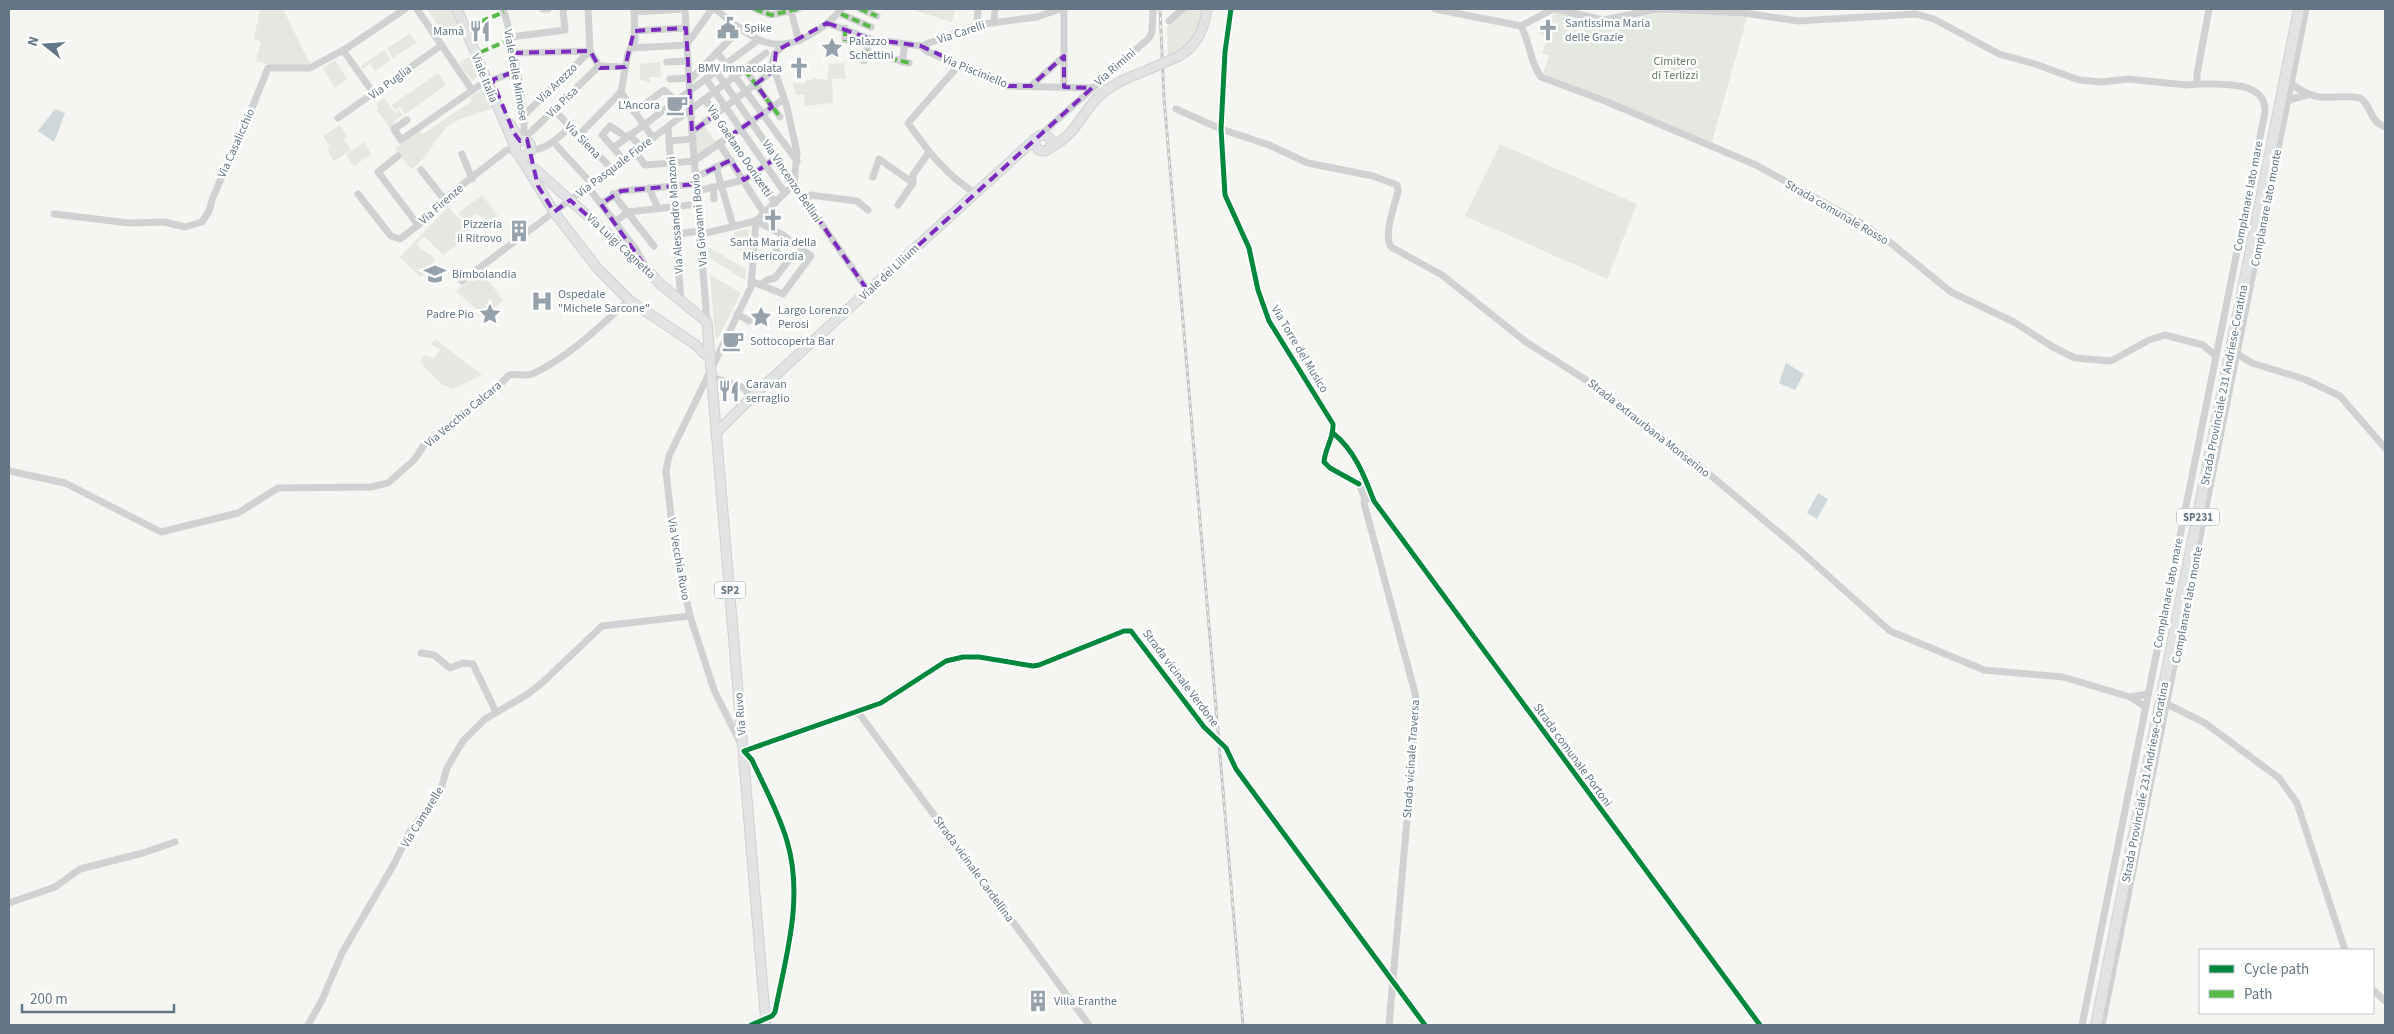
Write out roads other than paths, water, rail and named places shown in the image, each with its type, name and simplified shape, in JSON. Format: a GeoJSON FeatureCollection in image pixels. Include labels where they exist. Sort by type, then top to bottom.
{"type":"FeatureCollection","features":[{"type":"Feature","properties":{"kind":"highway","name":"Strada Provinciale 231 Andriese-Coratina"},"geometry":{"type":"LineString","coordinates":[[2089,1025],[2292,9]]}},
{"type":"Feature","properties":{"kind":"highway","name":"Strada Provinciale 231 Andriese-Coratina"},"geometry":{"type":"LineString","coordinates":[[2096,1025],[2299,9]]}},
{"type":"Feature","properties":{"kind":"main road","name":"Viale Italia"},"geometry":{"type":"LineString","coordinates":[[457,9],[519,145]]}},
{"type":"Feature","properties":{"kind":"main road","name":"Viale Italia"},"geometry":{"type":"LineString","coordinates":[[464,9],[490,81]]}},
{"type":"Feature","properties":{"kind":"main road","name":"Viale dei Lilium"},"geometry":{"type":"LineString","coordinates":[[717,432],[751,398],[1019,154],[1045,139],[1061,138],[1070,134],[1103,92],[1115,84],[1177,57],[1197,40],[1204,25],[1207,9]]}},
{"type":"Feature","properties":{"kind":"main road","name":"Viale dei Lilium"},"geometry":{"type":"LineString","coordinates":[[1019,154],[1029,149],[1044,151],[1045,139]]}},
{"type":"Feature","properties":{"kind":"main road"},"geometry":{"type":"LineString","coordinates":[[1037,149],[1035,142],[1045,139]]}},
{"type":"Feature","properties":{"kind":"main road"},"geometry":{"type":"LineString","coordinates":[[528,142],[530,150],[525,155],[519,145],[528,142]]}},
{"type":"Feature","properties":{"kind":"main road","name":"Viale delle Mimose"},"geometry":{"type":"LineString","coordinates":[[519,145],[538,186],[554,212],[598,270],[629,300],[696,344],[712,348]]}},
{"type":"Feature","properties":{"kind":"main road","name":"Viale delle Mimose"},"geometry":{"type":"LineString","coordinates":[[530,150],[538,186]]}},
{"type":"Feature","properties":{"kind":"main road","name":"Via Luigi Cagnetta"},"geometry":{"type":"LineString","coordinates":[[535,169],[647,269],[660,284],[707,322]]}},
{"type":"Feature","properties":{"kind":"main road","name":"Via Giovanni Bovio"},"geometry":{"type":"LineString","coordinates":[[707,322],[712,348],[712,374],[717,432]]}},
{"type":"Feature","properties":{"kind":"main road","name":"Via Ruvo"},"geometry":{"type":"LineString","coordinates":[[717,432],[765,1022]]}},
{"type":"Feature","properties":{"kind":"street","name":"Via Casalicchio"},"geometry":{"type":"LineString","coordinates":[[54,214],[130,223],[164,222],[185,227],[202,222],[209,210],[212,197],[250,114],[268,68],[306,70],[343,50],[405,9]]}},
{"type":"Feature","properties":{"kind":"street"},"geometry":{"type":"LineString","coordinates":[[417,9],[472,90]]}},
{"type":"Feature","properties":{"kind":"street","name":"Viale delle Mimose"},"geometry":{"type":"LineString","coordinates":[[503,9],[513,53],[523,116],[519,145]]}},
{"type":"Feature","properties":{"kind":"street"},"geometry":{"type":"LineString","coordinates":[[543,9],[548,9]]}},
{"type":"Feature","properties":{"kind":"street"},"geometry":{"type":"LineString","coordinates":[[510,37],[565,30],[563,9]]}},
{"type":"Feature","properties":{"kind":"street"},"geometry":{"type":"LineString","coordinates":[[588,9],[590,51],[599,66],[625,67]]}},
{"type":"Feature","properties":{"kind":"street"},"geometry":{"type":"LineString","coordinates":[[578,136],[621,92],[628,53],[632,48],[634,10],[685,9]]}},
{"type":"Feature","properties":{"kind":"street","name":"Via Giovanni Bovio"},"geometry":{"type":"LineString","coordinates":[[685,9],[694,161],[698,204],[704,232],[707,322]]}},
{"type":"Feature","properties":{"kind":"street"},"geometry":{"type":"LineString","coordinates":[[632,48],[687,45],[714,9],[761,41],[783,46]]}},
{"type":"Feature","properties":{"kind":"street"},"geometry":{"type":"LineString","coordinates":[[757,10],[774,15],[794,9],[797,41]]}},
{"type":"Feature","properties":{"kind":"street"},"geometry":{"type":"LineString","coordinates":[[860,9],[877,16]]}},
{"type":"Feature","properties":{"kind":"street"},"geometry":{"type":"LineString","coordinates":[[978,9],[978,25]]}},
{"type":"Feature","properties":{"kind":"street"},"geometry":{"type":"LineString","coordinates":[[994,22],[995,9]]}},
{"type":"Feature","properties":{"kind":"street","name":"Via Carelli"},"geometry":{"type":"LineString","coordinates":[[921,46],[978,25],[1037,17],[1060,9]]}},
{"type":"Feature","properties":{"kind":"street"},"geometry":{"type":"LineString","coordinates":[[1064,9],[1064,86]]}},
{"type":"Feature","properties":{"kind":"street","name":"Via Rimini"},"geometry":{"type":"LineString","coordinates":[[1045,139],[1059,116],[1151,36],[1153,9]]}},
{"type":"Feature","properties":{"kind":"street"},"geometry":{"type":"LineString","coordinates":[[1169,21],[1183,9]]}},
{"type":"Feature","properties":{"kind":"street","name":"Via Torre del Musico"},"geometry":{"type":"LineString","coordinates":[[1231,9],[1225,52],[1221,129],[1226,195],[1249,248],[1264,310],[1326,411],[1333,424],[1334,434],[1352,451],[1366,480]]}},
{"type":"Feature","properties":{"kind":"street"},"geometry":{"type":"LineString","coordinates":[[1435,9],[1521,26],[1553,9]]}},
{"type":"Feature","properties":{"kind":"street","name":"Complanare lato mare"},"geometry":{"type":"LineString","coordinates":[[1553,9],[1603,20],[1658,9],[1738,13],[1798,21],[1916,14],[1934,19],[1999,54],[2035,64],[2079,80],[2102,82],[2128,79],[2186,85],[2197,84],[2249,88],[2261,96],[2265,107],[2082,1025]]}},
{"type":"Feature","properties":{"kind":"street"},"geometry":{"type":"LineString","coordinates":[[2197,84],[2197,74],[2209,9]]}},
{"type":"Feature","properties":{"kind":"street","name":"Complanare lato monte"},"geometry":{"type":"LineString","coordinates":[[2102,1025],[2306,9]]}},
{"type":"Feature","properties":{"kind":"street"},"geometry":{"type":"LineString","coordinates":[[669,141],[692,136],[715,115],[756,84],[773,66],[775,53],[783,46],[797,41],[827,24],[841,11],[870,27]]}},
{"type":"Feature","properties":{"kind":"street"},"geometry":{"type":"LineString","coordinates":[[827,24],[845,28],[859,38],[921,46]]}},
{"type":"Feature","properties":{"kind":"street","name":"Strada comunale Rosso"},"geometry":{"type":"LineString","coordinates":[[1521,26],[1528,38],[1536,71],[1541,77],[1614,105],[1756,165],[1861,223],[1892,244],[1951,292],[2014,322],[2053,347],[2075,358],[2111,361],[2162,335],[2179,337],[2203,345],[2216,356]]}},
{"type":"Feature","properties":{"kind":"street"},"geometry":{"type":"LineString","coordinates":[[634,31],[686,28]]}},
{"type":"Feature","properties":{"kind":"street"},"geometry":{"type":"LineString","coordinates":[[670,79],[689,80],[741,28]]}},
{"type":"Feature","properties":{"kind":"street"},"geometry":{"type":"LineString","coordinates":[[845,28],[845,41]]}},
{"type":"Feature","properties":{"kind":"street"},"geometry":{"type":"LineString","coordinates":[[864,61],[870,39]]}},
{"type":"Feature","properties":{"kind":"street"},"geometry":{"type":"LineString","coordinates":[[677,234],[704,232],[756,221],[794,184],[797,161],[784,98],[773,66],[761,41]]}},
{"type":"Feature","properties":{"kind":"street"},"geometry":{"type":"LineString","coordinates":[[613,148],[726,63],[761,41]]}},
{"type":"Feature","properties":{"kind":"street","name":"Via Puglia"},"geometry":{"type":"LineString","coordinates":[[338,118],[442,45]]}},
{"type":"Feature","properties":{"kind":"street"},"geometry":{"type":"LineString","coordinates":[[866,52],[906,62],[905,45]]}},
{"type":"Feature","properties":{"kind":"street","name":"Via Pisciniello"},"geometry":{"type":"LineString","coordinates":[[921,46],[926,51],[1006,86],[1092,88]]}},
{"type":"Feature","properties":{"kind":"street"},"geometry":{"type":"LineString","coordinates":[[343,50],[374,94]]}},
{"type":"Feature","properties":{"kind":"street"},"geometry":{"type":"LineString","coordinates":[[513,53],[590,51]]}},
{"type":"Feature","properties":{"kind":"street","name":"Via Arezzo"},"geometry":{"type":"LineString","coordinates":[[523,116],[590,51]]}},
{"type":"Feature","properties":{"kind":"street"},"geometry":{"type":"LineString","coordinates":[[717,52],[797,161]]}},
{"type":"Feature","properties":{"kind":"street","name":"Via Pasquale Fiore"},"geometry":{"type":"LineString","coordinates":[[462,281],[766,53]]}},
{"type":"Feature","properties":{"kind":"street"},"geometry":{"type":"LineString","coordinates":[[1031,86],[1064,56]]}},
{"type":"Feature","properties":{"kind":"street"},"geometry":{"type":"LineString","coordinates":[[667,62],[688,61]]}},
{"type":"Feature","properties":{"kind":"street"},"geometry":{"type":"LineString","coordinates":[[959,65],[908,123],[929,152],[959,183],[975,193]]}},
{"type":"Feature","properties":{"kind":"street","name":"Via Pisa"},"geometry":{"type":"LineString","coordinates":[[519,145],[599,66]]}},
{"type":"Feature","properties":{"kind":"street"},"geometry":{"type":"LineString","coordinates":[[745,70],[780,117]]}},
{"type":"Feature","properties":{"kind":"street"},"geometry":{"type":"LineString","coordinates":[[407,120],[394,130],[400,140],[472,90],[516,71]]}},
{"type":"Feature","properties":{"kind":"street","name":"Via Vincenzo Bellini"},"geometry":{"type":"LineString","coordinates":[[716,71],[868,292]]}},
{"type":"Feature","properties":{"kind":"street"},"geometry":{"type":"LineString","coordinates":[[706,79],[785,193]]}},
{"type":"Feature","properties":{"kind":"street"},"geometry":{"type":"LineString","coordinates":[[2291,84],[2307,95]]}},
{"type":"Feature","properties":{"kind":"street"},"geometry":{"type":"LineString","coordinates":[[634,112],[664,90],[676,101]]}},
{"type":"Feature","properties":{"kind":"street"},"geometry":{"type":"LineString","coordinates":[[621,92],[653,138]]}},
{"type":"Feature","properties":{"kind":"street"},"geometry":{"type":"LineString","coordinates":[[2288,100],[2307,95],[2328,98],[2360,98],[2365,101],[2374,121],[2385,127]]}},
{"type":"Feature","properties":{"kind":"street"},"geometry":{"type":"LineString","coordinates":[[635,152],[645,165],[694,161],[784,98]]}},
{"type":"Feature","properties":{"kind":"street","name":"Via Gaetano Donizetti"},"geometry":{"type":"LineString","coordinates":[[705,99],[774,203]]}},
{"type":"Feature","properties":{"kind":"street"},"geometry":{"type":"LineString","coordinates":[[1176,109],[1221,129]]}},
{"type":"Feature","properties":{"kind":"street","name":"Via Siena"},"geometry":{"type":"LineString","coordinates":[[554,110],[612,169]]}},
{"type":"Feature","properties":{"kind":"street"},"geometry":{"type":"LineString","coordinates":[[624,160],[602,135],[610,126],[642,147]]}},
{"type":"Feature","properties":{"kind":"street"},"geometry":{"type":"LineString","coordinates":[[530,150],[546,145],[570,127]]}},
{"type":"Feature","properties":{"kind":"street","name":"Via Alessandro Manzoni"},"geometry":{"type":"LineString","coordinates":[[668,127],[681,302]]}},
{"type":"Feature","properties":{"kind":"street","name":"Strada extraurbana Monserino"},"geometry":{"type":"LineString","coordinates":[[1221,129],[1269,145],[1308,164],[1373,176],[1394,182],[1397,185],[1398,191],[1389,232],[1389,242],[1392,247],[1442,275],[1526,342],[1594,385],[1697,464],[1796,547],[1890,631],[1984,670],[2063,676],[2130,697],[2146,707]]}},
{"type":"Feature","properties":{"kind":"street"},"geometry":{"type":"LineString","coordinates":[[719,143],[764,213]]}},
{"type":"Feature","properties":{"kind":"street","name":"Via Firenze"},"geometry":{"type":"LineString","coordinates":[[358,194],[391,236],[400,239],[447,203],[444,200],[507,150],[519,145]]}},
{"type":"Feature","properties":{"kind":"street"},"geometry":{"type":"LineString","coordinates":[[557,146],[590,185],[601,204],[637,251],[647,269]]}},
{"type":"Feature","properties":{"kind":"street"},"geometry":{"type":"LineString","coordinates":[[898,205],[913,183],[913,175],[929,152]]}},
{"type":"Feature","properties":{"kind":"street"},"geometry":{"type":"LineString","coordinates":[[462,154],[472,178]]}},
{"type":"Feature","properties":{"kind":"street"},"geometry":{"type":"LineString","coordinates":[[398,156],[378,172],[418,225]]}},
{"type":"Feature","properties":{"kind":"street"},"geometry":{"type":"LineString","coordinates":[[601,204],[621,190],[696,184],[713,187],[744,180],[776,158]]}},
{"type":"Feature","properties":{"kind":"street"},"geometry":{"type":"LineString","coordinates":[[873,177],[879,159],[913,183]]}},
{"type":"Feature","properties":{"kind":"street"},"geometry":{"type":"LineString","coordinates":[[696,184],[716,167],[731,160]]}},
{"type":"Feature","properties":{"kind":"street"},"geometry":{"type":"LineString","coordinates":[[716,167],[733,226]]}},
{"type":"Feature","properties":{"kind":"street"},"geometry":{"type":"LineString","coordinates":[[421,170],[444,200]]}},
{"type":"Feature","properties":{"kind":"street"},"geometry":{"type":"LineString","coordinates":[[713,187],[714,199]]}},
{"type":"Feature","properties":{"kind":"street"},"geometry":{"type":"LineString","coordinates":[[649,188],[658,208]]}},
{"type":"Feature","properties":{"kind":"street"},"geometry":{"type":"LineString","coordinates":[[613,194],[654,246]]}},
{"type":"Feature","properties":{"kind":"street"},"geometry":{"type":"LineString","coordinates":[[544,196],[546,212],[544,219]]}},
{"type":"Feature","properties":{"kind":"street"},"geometry":{"type":"LineString","coordinates":[[805,200],[811,196],[857,201],[868,210]]}},
{"type":"Feature","properties":{"kind":"street"},"geometry":{"type":"LineString","coordinates":[[615,222],[628,212],[698,204]]}},
{"type":"Feature","properties":{"kind":"street"},"geometry":{"type":"LineString","coordinates":[[751,281],[763,289],[783,294],[811,256],[782,235],[756,221]]}},
{"type":"Feature","properties":{"kind":"street"},"geometry":{"type":"LineString","coordinates":[[712,348],[724,341],[751,287],[756,221]]}},
{"type":"Feature","properties":{"kind":"street"},"geometry":{"type":"LineString","coordinates":[[763,289],[767,280],[775,278],[788,261],[775,252],[782,235]]}},
{"type":"Feature","properties":{"kind":"street","name":"Via Vecchia Calcara"},"geometry":{"type":"LineString","coordinates":[[9,471],[65,483],[162,532],[238,513],[278,488],[372,487],[388,483],[415,459],[426,442],[496,389],[509,375],[531,374],[582,343],[629,300]]}},
{"type":"Feature","properties":{"kind":"street"},"geometry":{"type":"LineString","coordinates":[[737,314],[749,321]]}},
{"type":"Feature","properties":{"kind":"street"},"geometry":{"type":"LineString","coordinates":[[712,348],[724,341]]}},
{"type":"Feature","properties":{"kind":"street","name":"Strada comunale Rosso"},"geometry":{"type":"LineString","coordinates":[[2203,345],[2218,343]]}},
{"type":"Feature","properties":{"kind":"street"},"geometry":{"type":"LineString","coordinates":[[2237,354],[2252,363],[2304,379],[2340,396],[2385,448]]}},
{"type":"Feature","properties":{"kind":"street"},"geometry":{"type":"LineString","coordinates":[[2235,368],[2252,363]]}},
{"type":"Feature","properties":{"kind":"street"},"geometry":{"type":"LineString","coordinates":[[712,374],[744,388],[751,398]]}},
{"type":"Feature","properties":{"kind":"street","name":"Via Vecchia Ruvo"},"geometry":{"type":"LineString","coordinates":[[712,374],[667,464],[674,544],[690,616],[714,690],[743,749],[752,760],[784,832],[792,864],[793,922],[775,1012],[765,1022]]}},
{"type":"Feature","properties":{"kind":"street"},"geometry":{"type":"LineString","coordinates":[[1334,434],[1325,453],[1324,462],[1330,468],[1359,484],[1368,497]]}},
{"type":"Feature","properties":{"kind":"street"},"geometry":{"type":"LineString","coordinates":[[1359,484],[1366,480],[1368,497]]}},
{"type":"Feature","properties":{"kind":"street","name":"Strada vicinale Traversa"},"geometry":{"type":"LineString","coordinates":[[1368,497],[1366,511],[1417,706],[1390,1025]]}},
{"type":"Feature","properties":{"kind":"street","name":"Strada comunale Portoni"},"geometry":{"type":"LineString","coordinates":[[1368,497],[1760,1025]]}},
{"type":"Feature","properties":{"kind":"street","name":"Via Camarelle"},"geometry":{"type":"LineString","coordinates":[[308,1025],[322,1000],[342,954],[394,864],[410,832],[441,789],[454,755],[463,741],[496,712],[528,694],[543,682],[602,626],[690,616]]}},
{"type":"Feature","properties":{"kind":"street","name":"Strada vicinale Verdone"},"geometry":{"type":"LineString","coordinates":[[743,749],[858,712],[889,699],[946,662],[963,657],[979,657],[1033,666],[1039,665],[1124,631],[1131,631],[1204,727],[1226,748],[1236,769],[1425,1025]]}},
{"type":"Feature","properties":{"kind":"street"},"geometry":{"type":"LineString","coordinates":[[422,653],[434,656],[450,668],[463,663],[473,664],[496,712]]}},
{"type":"Feature","properties":{"kind":"street","name":"Strada extraurbana Monserino"},"geometry":{"type":"LineString","coordinates":[[2130,697],[2148,694]]}},
{"type":"Feature","properties":{"kind":"street"},"geometry":{"type":"LineString","coordinates":[[2167,704],[2205,723],[2279,778],[2289,790],[2297,803],[2345,949]]}},
{"type":"Feature","properties":{"kind":"street","name":"Strada vicinale Cardellina"},"geometry":{"type":"LineString","coordinates":[[858,712],[1089,1025]]}},
{"type":"Feature","properties":{"kind":"street"},"geometry":{"type":"LineString","coordinates":[[2166,713],[2180,712]]}},
{"type":"Feature","properties":{"kind":"street"},"geometry":{"type":"LineString","coordinates":[[9,903],[55,887],[80,869],[135,855],[175,842]]}},
{"type":"Feature","properties":{"kind":"street"},"geometry":{"type":"LineString","coordinates":[[2374,991],[2385,1002]]}},
{"type":"Feature","properties":{"kind":"street"},"geometry":{"type":"LineString","coordinates":[[751,1025],[765,1022]]}},
{"type":"Feature","properties":{"kind":"railway"},"geometry":{"type":"LineString","coordinates":[[1160,9],[1164,98],[1243,1025]]}},
{"type":"Feature","properties":{"kind":"place","name":"Spike"},"geometry":{"type":"Point","coordinates":[728,28]}},
{"type":"Feature","properties":{"kind":"place","name":"Santissima Maria delle Grazie"},"geometry":{"type":"Point","coordinates":[1548,30]}},
{"type":"Feature","properties":{"kind":"place","name":"Mamà"},"geometry":{"type":"Point","coordinates":[480,31]}},
{"type":"Feature","properties":{"kind":"place","name":"Palazzo Schettini"},"geometry":{"type":"Point","coordinates":[832,48]}},
{"type":"Feature","properties":{"kind":"place","name":"BMV Immacolata"},"geometry":{"type":"Point","coordinates":[799,68]}},
{"type":"Feature","properties":{"kind":"place","name":"L'Ancora"},"geometry":{"type":"Point","coordinates":[677,105]}},
{"type":"Feature","properties":{"kind":"place","name":"Santa Maria della Misericordia"},"geometry":{"type":"Point","coordinates":[773,220]}},
{"type":"Feature","properties":{"kind":"place","name":"Pizzeria il Ritrovo"},"geometry":{"type":"Point","coordinates":[519,231]}},
{"type":"Feature","properties":{"kind":"place","name":"Bimbolandia"},"geometry":{"type":"Point","coordinates":[435,274]}},
{"type":"Feature","properties":{"kind":"place","name":"Ospedale \"Michele Sarcone\""},"geometry":{"type":"Point","coordinates":[542,301]}},
{"type":"Feature","properties":{"kind":"place","name":"Padre Pio"},"geometry":{"type":"Point","coordinates":[490,314]}},
{"type":"Feature","properties":{"kind":"place","name":"Largo Lorenzo Perosi"},"geometry":{"type":"Point","coordinates":[761,317]}},
{"type":"Feature","properties":{"kind":"place","name":"Sottocoperta Bar"},"geometry":{"type":"Point","coordinates":[733,341]}},
{"type":"Feature","properties":{"kind":"place","name":"Caravan serraglio"},"geometry":{"type":"Point","coordinates":[729,391]}},
{"type":"Feature","properties":{"kind":"place","name":"Villa Eranthe"},"geometry":{"type":"Point","coordinates":[1038,1001]}},
{"type":"Feature","properties":{"kind":"park label","name":"Cimitero di Terlizzi"},"geometry":{"type":"Point","coordinates":[1675,68]}}]}
